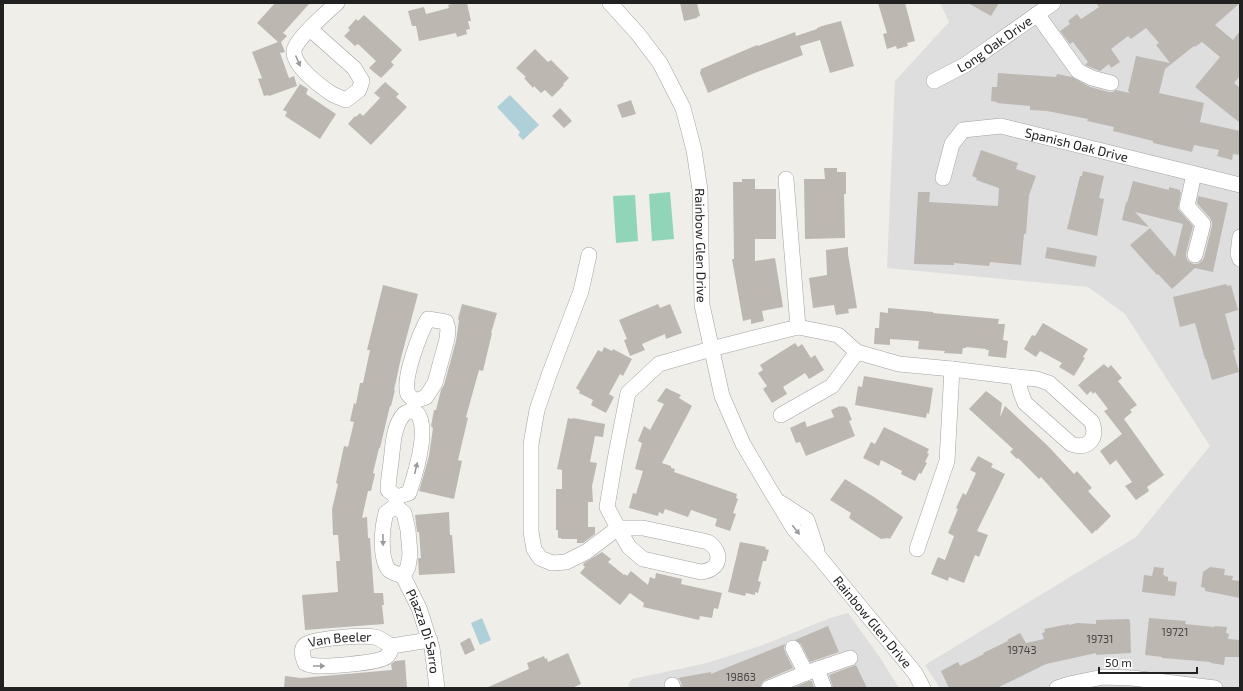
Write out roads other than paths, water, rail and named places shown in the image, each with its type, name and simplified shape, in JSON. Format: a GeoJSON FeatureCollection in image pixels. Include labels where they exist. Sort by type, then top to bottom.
{"type":"FeatureCollection","features":[{"type":"Feature","properties":{"kind":"street"},"geometry":{"type":"LineString","coordinates":[[310,29],[354,68],[362,81],[359,90],[346,100],[332,94],[317,82],[298,64],[294,51],[298,41],[310,29],[337,3]]}},
{"type":"Feature","properties":{"kind":"street","name":"Rainbow Glen Drive"},"geometry":{"type":"LineString","coordinates":[[610,3],[638,34],[660,63],[683,108],[694,150],[700,190],[702,305],[722,396],[743,444],[775,499],[806,520],[820,558],[915,673],[923,688]]}},
{"type":"Feature","properties":{"kind":"street","name":"Long Oak Drive"},"geometry":{"type":"LineString","coordinates":[[934,81],[965,65],[1053,3]]}},
{"type":"Feature","properties":{"kind":"street"},"geometry":{"type":"LineString","coordinates":[[1037,14],[1078,71],[1092,78],[1111,83]]}},
{"type":"Feature","properties":{"kind":"street","name":"Spanish Oak Drive"},"geometry":{"type":"LineString","coordinates":[[943,178],[952,144],[963,130],[1001,126],[1240,185]]}},
{"type":"Feature","properties":{"kind":"street"},"geometry":{"type":"LineString","coordinates":[[1194,174],[1187,206],[1203,224],[1195,255]]}},
{"type":"Feature","properties":{"kind":"street"},"geometry":{"type":"LineString","coordinates":[[786,179],[798,328]]}},
{"type":"Feature","properties":{"kind":"street"},"geometry":{"type":"LineString","coordinates":[[1240,237],[1238,254],[1240,259]]}},
{"type":"Feature","properties":{"kind":"street"},"geometry":{"type":"LineString","coordinates":[[589,255],[581,291],[537,410],[531,444],[531,532],[534,549],[540,558],[552,563],[566,562],[586,552],[618,528],[643,528],[708,542],[714,546],[718,553],[718,561],[714,567],[708,571],[701,572],[643,559],[629,547],[618,528],[607,507],[628,393],[659,364],[711,349],[798,328],[838,335],[857,352],[899,364],[1037,379],[1049,383],[1092,422],[1095,430],[1093,438],[1087,445],[1079,447],[1071,444],[1025,403],[1017,377]]}},
{"type":"Feature","properties":{"kind":"street","name":"Piazza Di Sarro"},"geometry":{"type":"LineString","coordinates":[[403,576],[408,567],[410,554],[408,530],[404,514],[396,502],[388,490],[388,476],[393,442],[398,424],[405,413],[414,405],[426,397],[435,383],[447,339],[448,329],[446,322],[428,318],[422,330],[410,369],[407,386],[409,395],[414,405],[419,414],[421,421],[422,438],[415,472],[409,493],[396,502],[386,513],[383,524],[382,541],[384,563],[390,571],[403,576],[419,608],[432,648],[437,688]]}},
{"type":"Feature","properties":{"kind":"street"},"geometry":{"type":"LineString","coordinates":[[781,415],[832,386],[857,352]]}},
{"type":"Feature","properties":{"kind":"street"},"geometry":{"type":"LineString","coordinates":[[917,549],[947,461],[952,369]]}},
{"type":"Feature","properties":{"kind":"street","name":"Van Beeler"},"geometry":{"type":"LineString","coordinates":[[391,646],[390,652],[385,658],[374,661],[330,666],[312,666],[305,663],[302,650],[306,644],[318,640],[363,636],[376,637],[391,646],[430,640]]}},
{"type":"Feature","properties":{"kind":"street"},"geometry":{"type":"LineString","coordinates":[[793,648],[824,688]]}},
{"type":"Feature","properties":{"kind":"street"},"geometry":{"type":"LineString","coordinates":[[769,688],[850,658]]}},
{"type":"Feature","properties":{"kind":"street"},"geometry":{"type":"LineString","coordinates":[[1057,688],[1103,677],[1132,678],[1215,688]]}},
{"type":"Feature","properties":{"kind":"water"},"geometry":{"type":"Polygon","coordinates":[[[510,95],[539,125],[523,140],[518,135],[520,132],[497,107],[510,95]]]}},
{"type":"Feature","properties":{"kind":"water"},"geometry":{"type":"Polygon","coordinates":[[[482,618],[491,640],[480,645],[471,623],[482,618]]]}}]}
